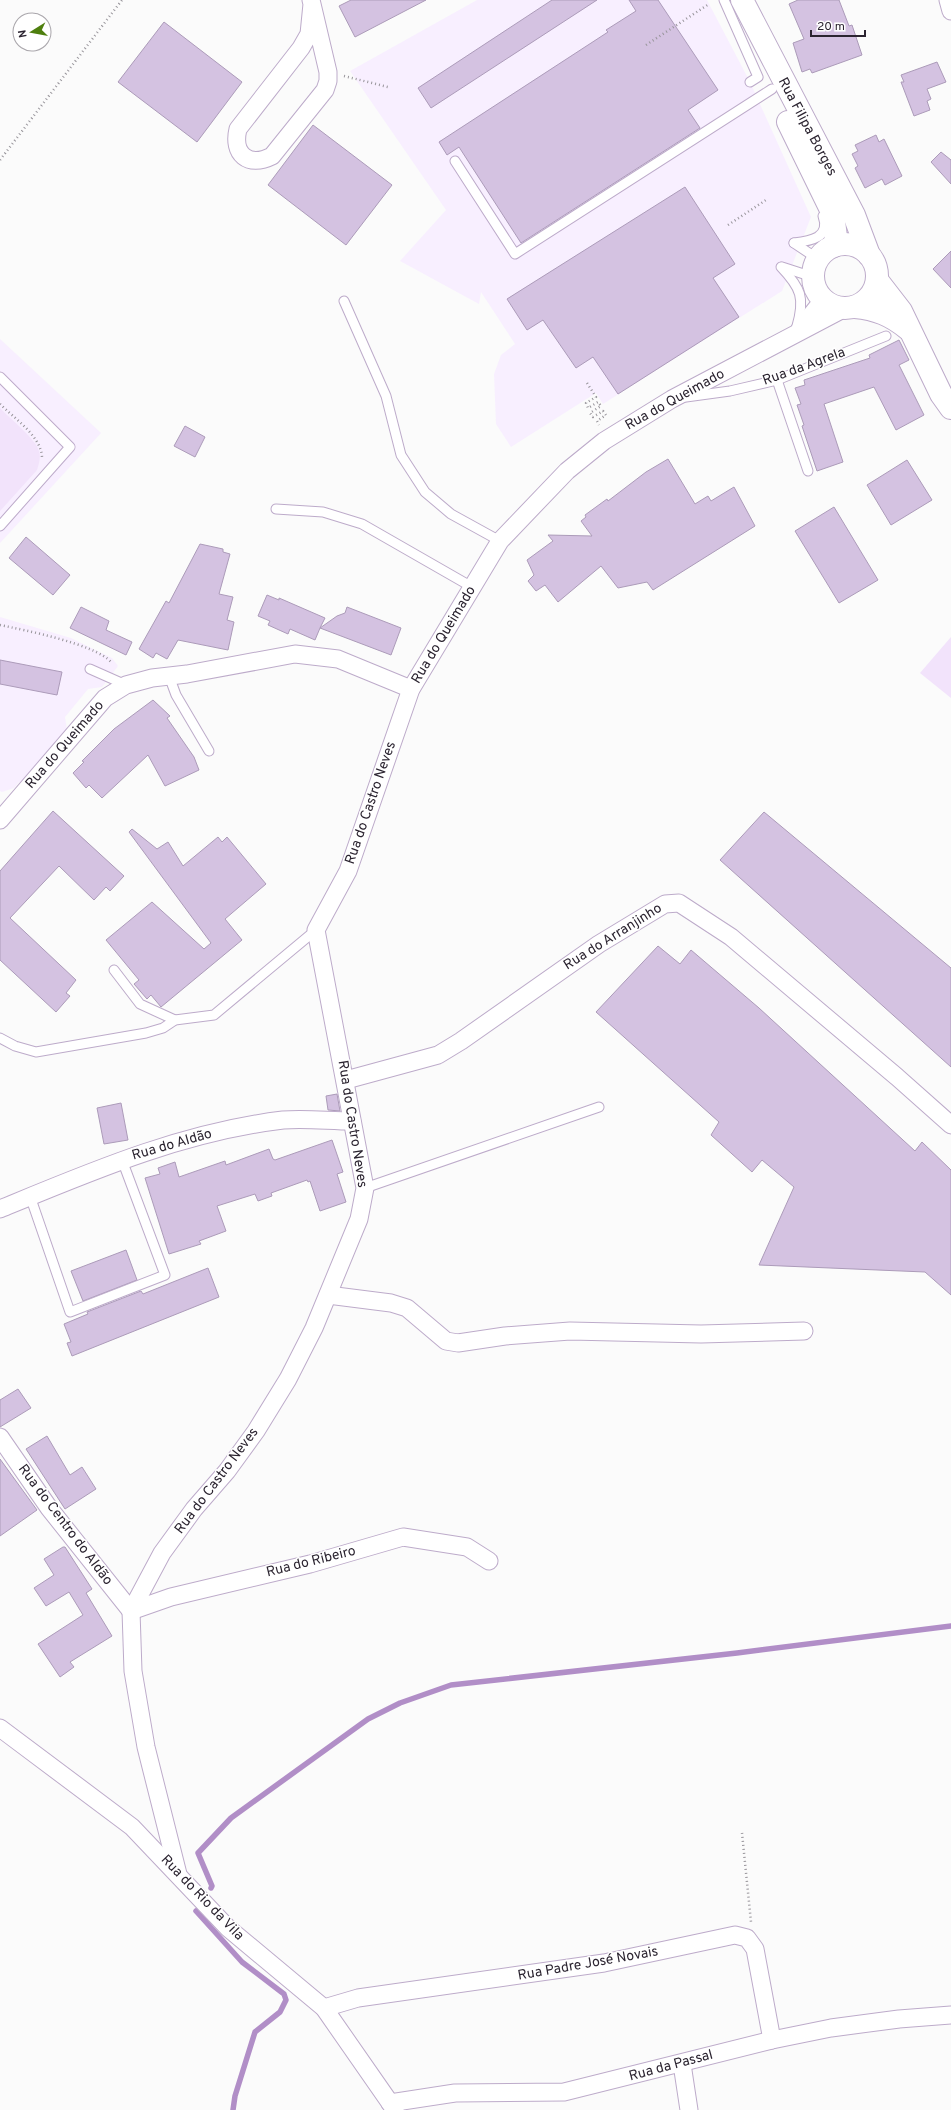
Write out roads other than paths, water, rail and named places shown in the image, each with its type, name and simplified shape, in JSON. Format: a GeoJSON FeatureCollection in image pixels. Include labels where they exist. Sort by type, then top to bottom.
{"type":"FeatureCollection","features":[{"type":"Feature","properties":{"kind":"main road","name":"Rua Filipa Borges"},"geometry":{"type":"LineString","coordinates":[[742,0],[854,215],[869,255]]}},
{"type":"Feature","properties":{"kind":"main road","name":"Rua Filipa Borges"},"geometry":{"type":"LineString","coordinates":[[719,1],[760,83],[788,122],[833,214],[836,237],[822,261]]}},
{"type":"Feature","properties":{"kind":"main road"},"geometry":{"type":"LineString","coordinates":[[911,330],[884,313],[872,308],[835,307],[823,300],[816,288],[822,261],[853,246],[869,255],[875,265],[877,280],[901,311],[911,330],[941,394],[951,408]]}},
{"type":"Feature","properties":{"kind":"main road"},"geometry":{"type":"LineString","coordinates":[[850,308],[870,296],[877,280]]}},
{"type":"Feature","properties":{"kind":"street"},"geometry":{"type":"LineString","coordinates":[[948,0],[951,11]]}},
{"type":"Feature","properties":{"kind":"street"},"geometry":{"type":"LineString","coordinates":[[312,2],[328,72],[328,81],[325,90],[272,156],[262,161],[251,160],[242,155],[237,147],[236,138],[238,129],[301,48],[309,34],[312,2]]}},
{"type":"Feature","properties":{"kind":"street","name":"Rua do Queimado"},"geometry":{"type":"LineString","coordinates":[[794,335],[823,300]]}},
{"type":"Feature","properties":{"kind":"street","name":"Rua do Queimado"},"geometry":{"type":"LineString","coordinates":[[3,813],[105,698],[126,685],[152,678],[187,674],[295,654],[338,659],[411,689],[500,541],[567,471],[604,441],[672,398],[850,308]]}},
{"type":"Feature","properties":{"kind":"street","name":"Rua do Castro Neves"},"geometry":{"type":"LineString","coordinates":[[131,1611],[162,1553],[194,1509],[227,1471],[256,1431],[288,1379],[328,1295],[359,1219],[365,1188],[346,1080],[316,930],[348,871],[411,689]]}},
{"type":"Feature","properties":{"kind":"street","name":"Rua do Arranjinho"},"geometry":{"type":"LineString","coordinates":[[346,1080],[438,1055],[461,1041],[599,944],[665,904],[679,903],[731,937],[897,1077],[951,1125]]}},
{"type":"Feature","properties":{"kind":"street","name":"Rua do Aldão"},"geometry":{"type":"LineString","coordinates":[[0,1209],[122,1160],[198,1136],[230,1128],[284,1120],[352,1121]]}},
{"type":"Feature","properties":{"kind":"street"},"geometry":{"type":"LineString","coordinates":[[328,1295],[391,1303],[407,1308],[446,1341],[458,1343],[505,1336],[570,1331],[701,1334],[804,1330]]}},
{"type":"Feature","properties":{"kind":"street","name":"Rua do Centro do Aldão"},"geometry":{"type":"LineString","coordinates":[[0,1437],[49,1508],[131,1611]]}},
{"type":"Feature","properties":{"kind":"street","name":"Rua do Ribeiro"},"geometry":{"type":"LineString","coordinates":[[131,1611],[171,1597],[310,1564],[403,1537],[467,1547],[489,1561]]}},
{"type":"Feature","properties":{"kind":"street"},"geometry":{"type":"LineString","coordinates":[[131,1611],[133,1671],[146,1747],[178,1874]]}},
{"type":"Feature","properties":{"kind":"street","name":"Rua do Rio da Vila"},"geometry":{"type":"LineString","coordinates":[[0,1728],[132,1826],[228,1928],[324,2008],[392,2106]]}},
{"type":"Feature","properties":{"kind":"street","name":"Rua Padre José Novais"},"geometry":{"type":"LineString","coordinates":[[324,2008],[358,1998],[604,1963],[719,1937],[735,1935],[747,1938],[755,1949],[772,2040]]}},
{"type":"Feature","properties":{"kind":"street","name":"Rua da Passal"},"geometry":{"type":"LineString","coordinates":[[392,2106],[454,2093],[564,2092],[682,2064],[772,2040],[830,2028],[951,2015]]}},
{"type":"Feature","properties":{"kind":"street"},"geometry":{"type":"LineString","coordinates":[[682,2064],[689,2110]]}},
{"type":"Feature","properties":{"kind":"lane"},"geometry":{"type":"LineString","coordinates":[[455,161],[515,254],[760,83]]}},
{"type":"Feature","properties":{"kind":"lane"},"geometry":{"type":"LineString","coordinates":[[788,122],[825,222],[822,234],[815,240],[794,243],[822,261]]}},
{"type":"Feature","properties":{"kind":"lane"},"geometry":{"type":"LineString","coordinates":[[794,335],[801,313],[802,298],[797,286],[781,267],[822,261]]}},
{"type":"Feature","properties":{"kind":"lane"},"geometry":{"type":"LineString","coordinates":[[344,300],[386,396],[401,455],[425,492],[451,514],[500,541]]}},
{"type":"Feature","properties":{"kind":"lane","name":"Rua da Agrela"},"geometry":{"type":"LineString","coordinates":[[672,398],[730,390],[777,380],[886,336]]}},
{"type":"Feature","properties":{"kind":"lane"},"geometry":{"type":"LineString","coordinates":[[0,377],[70,447],[0,526]]}},
{"type":"Feature","properties":{"kind":"lane"},"geometry":{"type":"LineString","coordinates":[[777,380],[808,471]]}},
{"type":"Feature","properties":{"kind":"lane"},"geometry":{"type":"LineString","coordinates":[[276,509],[323,512],[362,524],[472,587]]}},
{"type":"Feature","properties":{"kind":"lane"},"geometry":{"type":"LineString","coordinates":[[90,669],[126,685]]}},
{"type":"Feature","properties":{"kind":"lane"},"geometry":{"type":"LineString","coordinates":[[169,676],[176,695],[209,751]]}},
{"type":"Feature","properties":{"kind":"lane"},"geometry":{"type":"LineString","coordinates":[[0,1038],[15,1046],[36,1052],[146,1033],[163,1028],[176,1020],[214,1015],[316,930]]}},
{"type":"Feature","properties":{"kind":"lane"},"geometry":{"type":"LineString","coordinates":[[114,970],[140,1004],[176,1020]]}},
{"type":"Feature","properties":{"kind":"lane"},"geometry":{"type":"LineString","coordinates":[[365,1188],[599,1107]]}},
{"type":"Feature","properties":{"kind":"lane"},"geometry":{"type":"LineString","coordinates":[[30,1196],[70,1312],[165,1275],[122,1160]]}},
{"type":"Feature","properties":{"kind":"waterway"},"geometry":{"type":"LineString","coordinates":[[211,1888],[212,1886],[198,1853],[231,1818],[368,1719],[400,1703],[451,1685],[737,1653],[951,1626]]}},
{"type":"Feature","properties":{"kind":"waterway"},"geometry":{"type":"LineString","coordinates":[[196,1911],[242,1962],[284,1994],[286,2000],[280,2012],[255,2032],[235,2096],[233,2110]]}}]}
